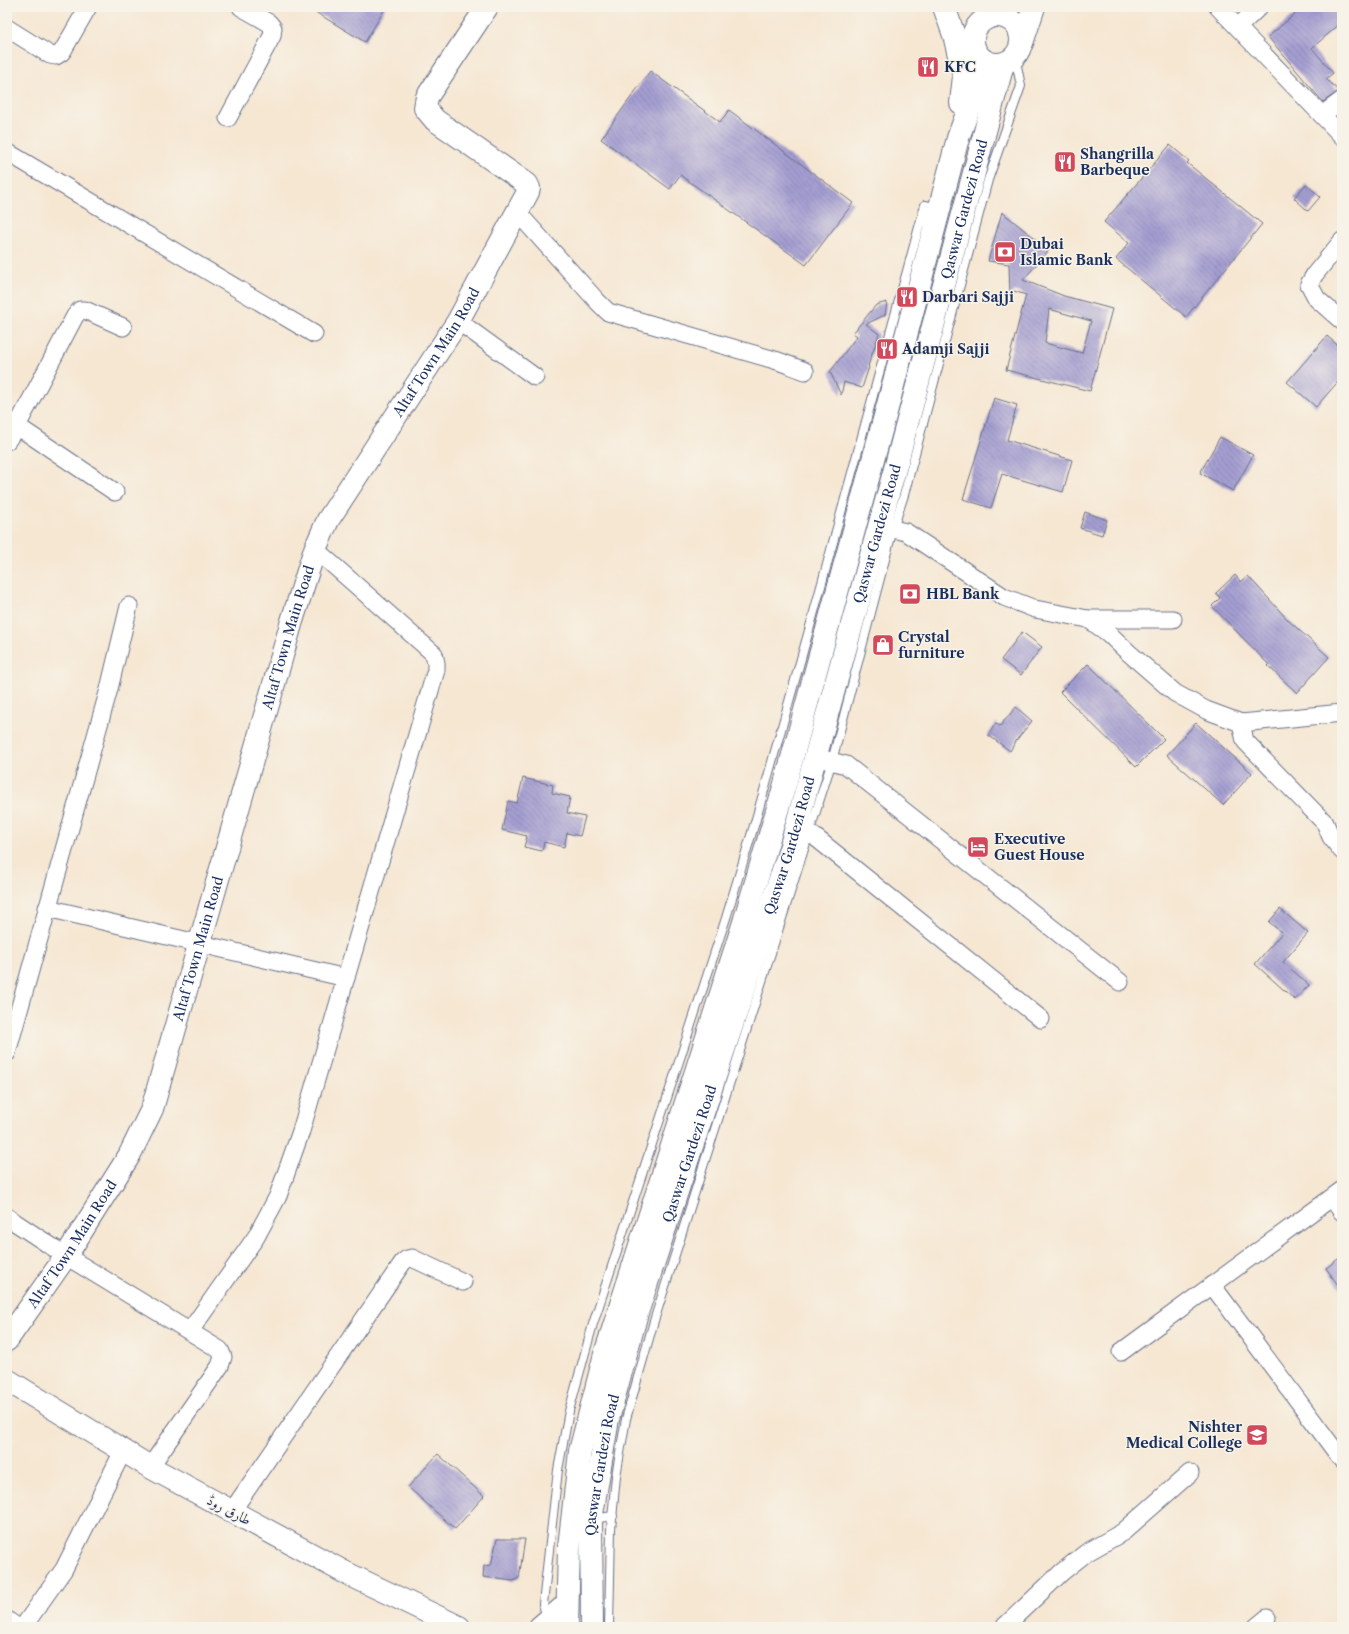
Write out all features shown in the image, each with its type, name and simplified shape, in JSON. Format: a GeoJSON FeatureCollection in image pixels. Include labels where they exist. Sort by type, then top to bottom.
{"type":"FeatureCollection","features":[{"type":"Feature","properties":{"kind":"main road","name":"Altaf Town Main Road"},"geometry":{"type":"LineString","coordinates":[[7,1340],[66,1256],[129,1156],[152,1109],[292,621],[315,549],[328,520],[458,321],[528,192],[529,188],[527,184],[435,120],[425,108],[427,97],[487,7]]}},
{"type":"Feature","properties":{"kind":"main road"},"geometry":{"type":"LineString","coordinates":[[944,7],[954,35],[964,76],[958,138]]}},
{"type":"Feature","properties":{"kind":"main road"},"geometry":{"type":"LineString","coordinates":[[552,1624],[568,1604],[569,1547],[580,1451],[605,1354],[885,416],[958,138],[975,92],[1006,56],[1021,35],[1018,27],[1013,21],[1005,16],[987,16],[949,7]]}},
{"type":"Feature","properties":{"kind":"main road","name":"Qaswar Gardezi Road"},"geometry":{"type":"LineString","coordinates":[[592,1627],[591,1520],[608,1419],[637,1312],[790,849],[824,759],[879,556],[1006,56],[1034,7]]}},
{"type":"Feature","properties":{"kind":"main road"},"geometry":{"type":"LineString","coordinates":[[987,16],[973,37],[975,50],[1006,56]]}},
{"type":"Feature","properties":{"kind":"main road","name":"طارق روڈ"},"geometry":{"type":"LineString","coordinates":[[7,1380],[150,1468],[344,1572],[458,1627]]}},
{"type":"Feature","properties":{"kind":"street"},"geometry":{"type":"LineString","coordinates":[[7,28],[50,55],[56,56],[62,52],[88,7]]}},
{"type":"Feature","properties":{"kind":"street"},"geometry":{"type":"LineString","coordinates":[[228,118],[272,36],[273,28],[269,23],[241,7]]}},
{"type":"Feature","properties":{"kind":"street"},"geometry":{"type":"LineString","coordinates":[[1218,7],[1342,136]]}},
{"type":"Feature","properties":{"kind":"street"},"geometry":{"type":"LineString","coordinates":[[1238,27],[1259,7]]}},
{"type":"Feature","properties":{"kind":"street"},"geometry":{"type":"LineString","coordinates":[[1322,115],[1342,100]]}},
{"type":"Feature","properties":{"kind":"street"},"geometry":{"type":"LineString","coordinates":[[7,152],[314,334]]}},
{"type":"Feature","properties":{"kind":"street"},"geometry":{"type":"LineString","coordinates":[[517,212],[608,312],[778,361],[805,371]]}},
{"type":"Feature","properties":{"kind":"street"},"geometry":{"type":"LineString","coordinates":[[1342,241],[1315,274],[1309,284],[1317,299],[1342,321]]}},
{"type":"Feature","properties":{"kind":"street"},"geometry":{"type":"LineString","coordinates":[[7,440],[17,426],[75,316],[80,310],[85,310],[123,327]]}},
{"type":"Feature","properties":{"kind":"street"},"geometry":{"type":"LineString","coordinates":[[458,321],[535,377]]}},
{"type":"Feature","properties":{"kind":"street"},"geometry":{"type":"LineString","coordinates":[[17,426],[115,492]]}},
{"type":"Feature","properties":{"kind":"street"},"geometry":{"type":"LineString","coordinates":[[893,529],[906,532],[1004,597],[1035,609],[1088,619],[1173,619]]}},
{"type":"Feature","properties":{"kind":"street"},"geometry":{"type":"LineString","coordinates":[[190,1331],[256,1237],[278,1196],[301,1131],[436,670],[434,654],[315,549]]}},
{"type":"Feature","properties":{"kind":"street"},"geometry":{"type":"LineString","coordinates":[[7,1053],[109,689],[129,606]]}},
{"type":"Feature","properties":{"kind":"street"},"geometry":{"type":"LineString","coordinates":[[1088,619],[1108,633],[1129,654],[1175,694],[1206,710],[1241,723],[1342,713]]}},
{"type":"Feature","properties":{"kind":"street"},"geometry":{"type":"LineString","coordinates":[[1241,723],[1245,741],[1325,823],[1331,837],[1342,851]]}},
{"type":"Feature","properties":{"kind":"street"},"geometry":{"type":"LineString","coordinates":[[824,759],[846,765],[1120,982]]}},
{"type":"Feature","properties":{"kind":"street"},"geometry":{"type":"LineString","coordinates":[[810,833],[1041,1019]]}},
{"type":"Feature","properties":{"kind":"street"},"geometry":{"type":"LineString","coordinates":[[47,908],[346,978]]}},
{"type":"Feature","properties":{"kind":"street"},"geometry":{"type":"LineString","coordinates":[[1121,1352],[1337,1194],[1342,1212]]}},
{"type":"Feature","properties":{"kind":"street"},"geometry":{"type":"LineString","coordinates":[[7,1216],[66,1256],[220,1350],[223,1357],[220,1366],[150,1468]]}},
{"type":"Feature","properties":{"kind":"street"},"geometry":{"type":"LineString","coordinates":[[232,1511],[407,1258],[412,1258],[463,1282]]}},
{"type":"Feature","properties":{"kind":"street"},"geometry":{"type":"LineString","coordinates":[[1212,1285],[1342,1460]]}},
{"type":"Feature","properties":{"kind":"street"},"geometry":{"type":"LineString","coordinates":[[23,1627],[64,1569],[123,1451]]}},
{"type":"Feature","properties":{"kind":"street"},"geometry":{"type":"LineString","coordinates":[[1004,1627],[1062,1572],[1086,1553],[1123,1532],[1190,1473]]}},
{"type":"Feature","properties":{"kind":"street"},"geometry":{"type":"LineString","coordinates":[[7,1620],[17,1627]]}},
{"type":"Feature","properties":{"kind":"lane"},"geometry":{"type":"LineString","coordinates":[[879,556],[893,529],[906,487],[988,180],[1021,86],[1006,56]]}},
{"type":"Feature","properties":{"kind":"lane"},"geometry":{"type":"LineString","coordinates":[[609,1627],[616,1476],[626,1419],[654,1321],[810,833],[824,759]]}},
{"type":"Feature","properties":{"kind":"lane"},"geometry":{"type":"LineString","coordinates":[[552,1624],[544,1612],[543,1604],[558,1470],[569,1411],[593,1324],[735,920]]}},
{"type":"Feature","properties":{"kind":"lane"},"geometry":{"type":"LineString","coordinates":[[591,1520],[613,1516]]}},
{"type":"Feature","properties":{"kind":"building"},"geometry":{"type":"Polygon","coordinates":[[[307,7],[386,7],[365,42],[307,7]]]}},
{"type":"Feature","properties":{"kind":"building"},"geometry":{"type":"Polygon","coordinates":[[[1303,7],[1342,7],[1342,22],[1312,48],[1333,73],[1326,79],[1339,91],[1323,102],[1268,37],[1303,7]]]}},
{"type":"Feature","properties":{"kind":"building"},"geometry":{"type":"Polygon","coordinates":[[[650,71],[720,122],[729,110],[853,203],[806,265],[680,175],[670,189],[601,139],[650,71]]]}},
{"type":"Feature","properties":{"kind":"building"},"geometry":{"type":"Polygon","coordinates":[[[1170,145],[1189,161],[1187,163],[1262,224],[1186,317],[1116,259],[1129,243],[1104,222],[1170,145]]]}},
{"type":"Feature","properties":{"kind":"building"},"geometry":{"type":"Polygon","coordinates":[[[1306,184],[1320,197],[1308,211],[1294,198],[1306,184]]]}},
{"type":"Feature","properties":{"kind":"building"},"geometry":{"type":"Polygon","coordinates":[[[1002,212],[1049,250],[1023,280],[1064,296],[1112,309],[1090,391],[1006,370],[1026,295],[1014,291],[1010,295],[1009,264],[988,261],[1002,212]],[[1049,309],[1045,343],[1082,353],[1091,321],[1049,309]]]}},
{"type":"Feature","properties":{"kind":"building"},"geometry":{"type":"Polygon","coordinates":[[[887,302],[885,315],[866,324],[879,334],[862,388],[844,382],[841,395],[830,372],[857,336],[853,333],[876,305],[887,302]]]}},
{"type":"Feature","properties":{"kind":"building"},"geometry":{"type":"Polygon","coordinates":[[[1327,336],[1342,349],[1342,377],[1316,407],[1287,382],[1327,336]]]}},
{"type":"Feature","properties":{"kind":"building"},"geometry":{"type":"Polygon","coordinates":[[[994,398],[1017,405],[1007,440],[1072,460],[1063,492],[1002,474],[991,508],[963,499],[994,398]]]}},
{"type":"Feature","properties":{"kind":"building"},"geometry":{"type":"Polygon","coordinates":[[[1220,437],[1253,455],[1233,491],[1200,473],[1220,437]]]}},
{"type":"Feature","properties":{"kind":"building"},"geometry":{"type":"Polygon","coordinates":[[[1085,512],[1107,520],[1102,535],[1080,528],[1085,512]]]}},
{"type":"Feature","properties":{"kind":"building"},"geometry":{"type":"Polygon","coordinates":[[[1235,575],[1241,582],[1248,576],[1288,620],[1329,657],[1297,693],[1268,666],[1269,665],[1212,606],[1220,598],[1216,593],[1235,575]]]}},
{"type":"Feature","properties":{"kind":"building"},"geometry":{"type":"Polygon","coordinates":[[[1022,632],[1042,647],[1021,675],[1001,660],[1022,632]]]}},
{"type":"Feature","properties":{"kind":"building"},"geometry":{"type":"Polygon","coordinates":[[[1088,664],[1164,739],[1136,767],[1060,692],[1088,664]]]}},
{"type":"Feature","properties":{"kind":"building"},"geometry":{"type":"Polygon","coordinates":[[[1016,707],[1032,721],[1018,738],[1010,751],[988,735],[996,723],[1000,726],[1016,707]]]}},
{"type":"Feature","properties":{"kind":"building"},"geometry":{"type":"Polygon","coordinates":[[[1196,723],[1252,773],[1223,805],[1167,755],[1196,723]]]}},
{"type":"Feature","properties":{"kind":"building"},"geometry":{"type":"Polygon","coordinates":[[[523,778],[553,785],[552,793],[570,797],[567,813],[585,817],[580,836],[567,833],[564,847],[544,842],[542,851],[524,847],[527,836],[502,830],[508,801],[517,803],[523,778]]]}},
{"type":"Feature","properties":{"kind":"building"},"geometry":{"type":"Polygon","coordinates":[[[1280,909],[1308,933],[1283,962],[1309,985],[1295,1000],[1255,964],[1282,933],[1269,922],[1280,909]]]}},
{"type":"Feature","properties":{"kind":"building"},"geometry":{"type":"Polygon","coordinates":[[[1342,1256],[1342,1291],[1326,1268],[1342,1256]]]}},
{"type":"Feature","properties":{"kind":"building"},"geometry":{"type":"Polygon","coordinates":[[[438,1454],[484,1496],[455,1529],[408,1487],[438,1454]]]}},
{"type":"Feature","properties":{"kind":"building"},"geometry":{"type":"Polygon","coordinates":[[[497,1539],[525,1539],[519,1578],[513,1581],[483,1577],[484,1566],[491,1565],[497,1539]]]}},
{"type":"Feature","properties":{"kind":"place","name":"KFC"},"geometry":{"type":"Point","coordinates":[928,67]}},
{"type":"Feature","properties":{"kind":"place","name":"Shangrilla Barbeque"},"geometry":{"type":"Point","coordinates":[1065,162]}},
{"type":"Feature","properties":{"kind":"place","name":"Dubai Islamic Bank"},"geometry":{"type":"Point","coordinates":[1005,252]}},
{"type":"Feature","properties":{"kind":"place","name":"Darbari Sajji"},"geometry":{"type":"Point","coordinates":[907,297]}},
{"type":"Feature","properties":{"kind":"place","name":"Adamji Sajji"},"geometry":{"type":"Point","coordinates":[887,349]}},
{"type":"Feature","properties":{"kind":"place","name":"HBL Bank"},"geometry":{"type":"Point","coordinates":[910,594]}},
{"type":"Feature","properties":{"kind":"place","name":"Crystal furniture"},"geometry":{"type":"Point","coordinates":[883,645]}},
{"type":"Feature","properties":{"kind":"place","name":"Executive Guest House"},"geometry":{"type":"Point","coordinates":[978,847]}},
{"type":"Feature","properties":{"kind":"place","name":"Nishter Medical College"},"geometry":{"type":"Point","coordinates":[1257,1435]}}]}
